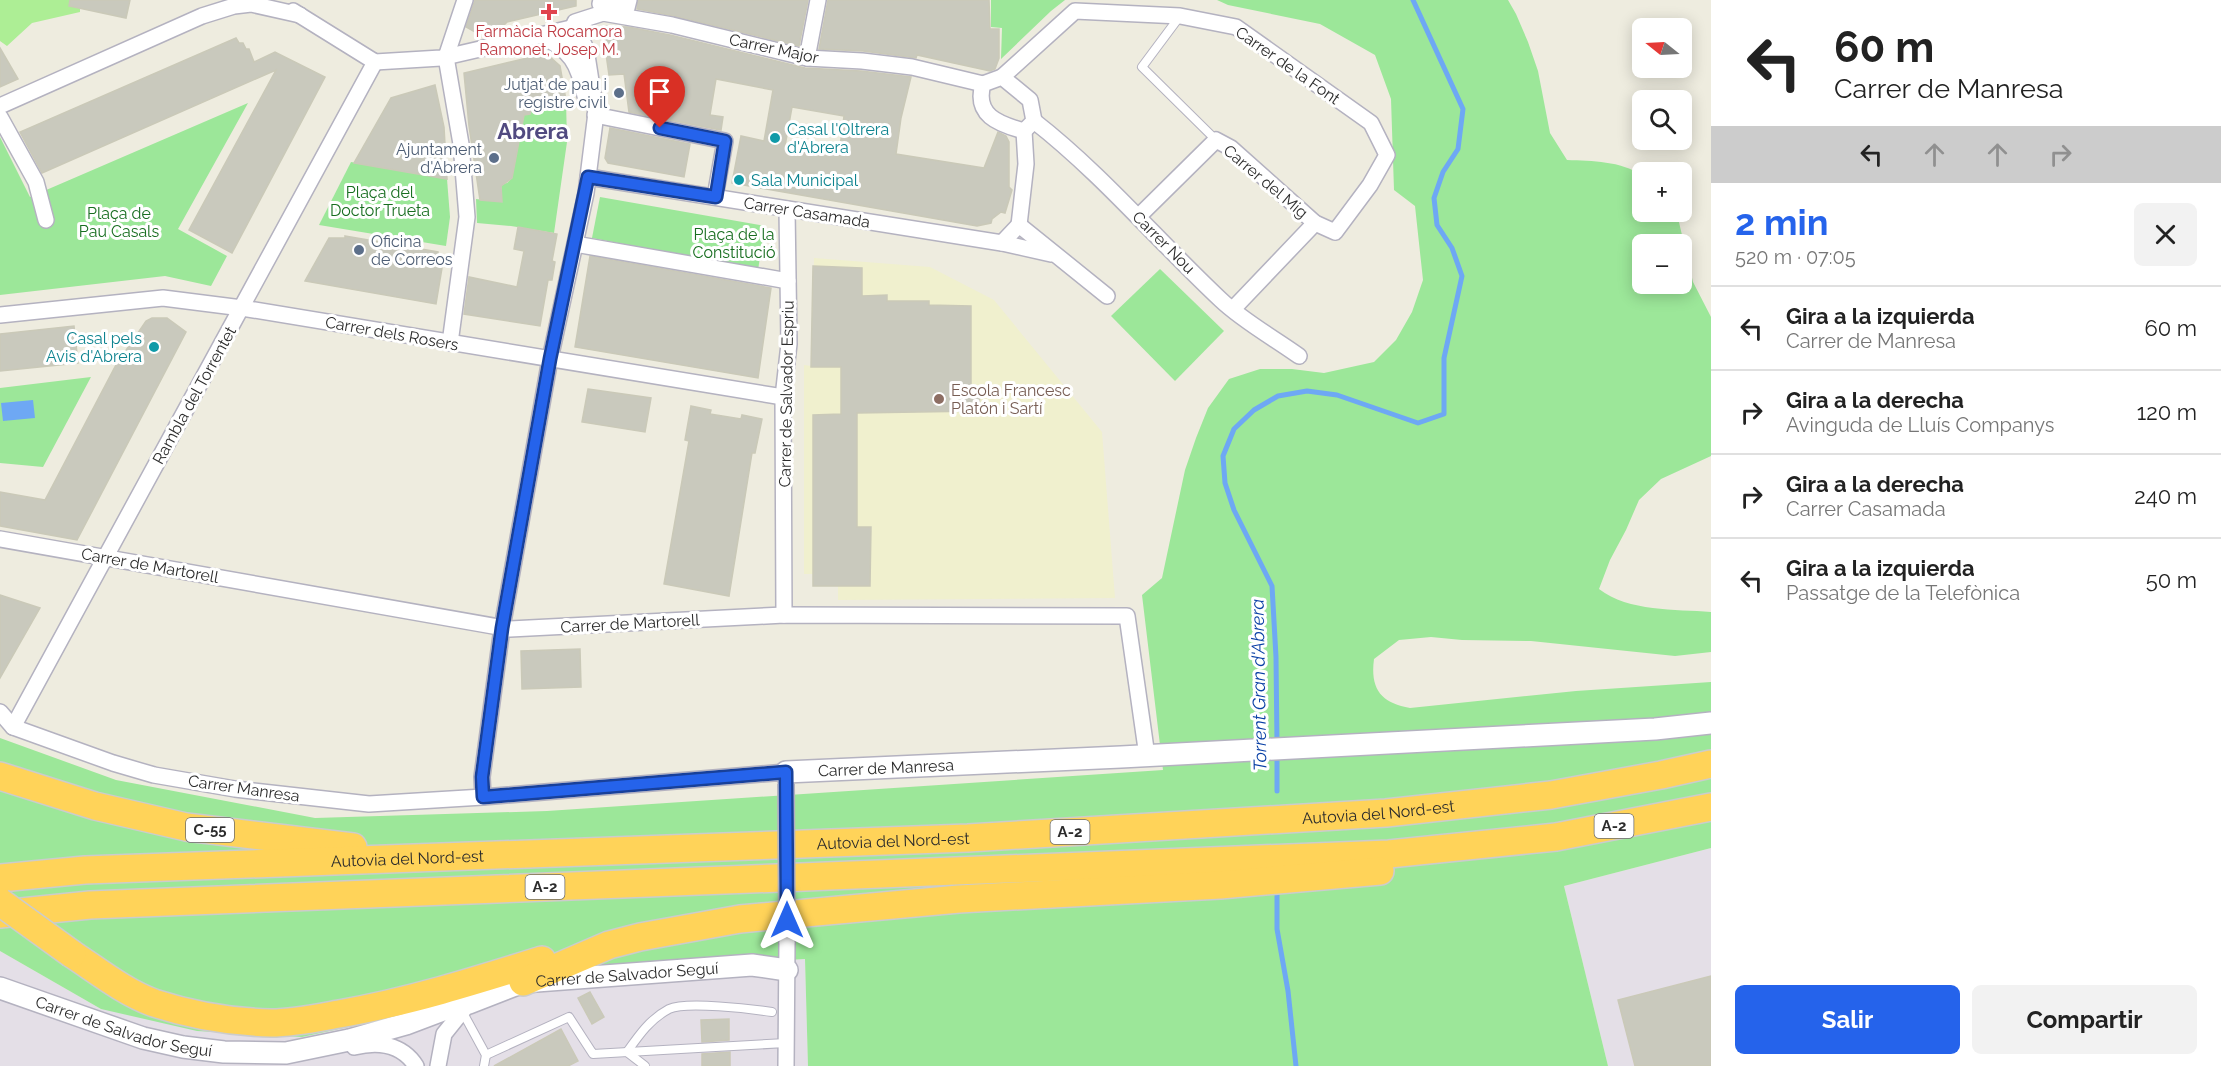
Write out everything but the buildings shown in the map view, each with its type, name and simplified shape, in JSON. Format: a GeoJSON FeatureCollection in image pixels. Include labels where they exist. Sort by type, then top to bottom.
{"type":"FeatureCollection","features":[{"type":"Feature","properties":{"kind":"highway","name":"Autovia del Nord-est"},"geometry":{"type":"LineString","coordinates":[[0,878],[85,870],[968,838],[1386,813],[1551,795],[1711,764]]}},
{"type":"Feature","properties":{"kind":"highway","name":"C-55"},"geometry":{"type":"LineString","coordinates":[[0,776],[95,806],[186,827],[425,857]]}},
{"type":"Feature","properties":{"kind":"highway","name":"Autovia del Nord-est"},"geometry":{"type":"LineString","coordinates":[[0,914],[114,904],[1389,854],[1556,837],[1711,807]]}},
{"type":"Feature","properties":{"kind":"highway"},"geometry":{"type":"LineString","coordinates":[[0,902],[118,985],[153,1002],[227,1020],[272,1023],[318,1018],[373,1008],[432,994],[568,952],[740,919],[958,899],[1220,885],[1387,871],[1451,860],[1516,842]]}},
{"type":"Feature","properties":{"kind":"highway"},"geometry":{"type":"LineString","coordinates":[[523,982],[609,945]]}},
{"type":"Feature","properties":{"kind":"street"},"geometry":{"type":"LineString","coordinates":[[276,0],[375,62]]}},
{"type":"Feature","properties":{"kind":"street"},"geometry":{"type":"LineString","coordinates":[[450,343],[467,216],[461,144],[446,57],[465,0]]}},
{"type":"Feature","properties":{"kind":"street"},"geometry":{"type":"LineString","coordinates":[[601,0],[600,4],[627,8],[629,0]]}},
{"type":"Feature","properties":{"kind":"street"},"geometry":{"type":"LineString","coordinates":[[807,58],[818,0]]}},
{"type":"Feature","properties":{"kind":"street"},"geometry":{"type":"LineString","coordinates":[[0,106],[202,16],[217,6],[251,4],[300,15]]}},
{"type":"Feature","properties":{"kind":"street","name":"Carrer de la Font"},"geometry":{"type":"LineString","coordinates":[[1002,77],[1075,12],[1180,16],[1236,27],[1371,123],[1387,155],[1370,185],[1335,232],[1315,223]]}},
{"type":"Feature","properties":{"kind":"street","name":"Carrer Major"},"geometry":{"type":"LineString","coordinates":[[375,62],[446,57],[571,28],[575,22],[603,13],[672,25],[807,58],[862,61],[912,68],[983,84]]}},
{"type":"Feature","properties":{"kind":"street"},"geometry":{"type":"LineString","coordinates":[[483,797],[482,777],[502,628],[550,359],[588,177],[592,143],[595,115],[594,93],[586,49],[580,36],[571,28],[568,39],[582,82],[592,143]]}},
{"type":"Feature","properties":{"kind":"street"},"geometry":{"type":"LineString","coordinates":[[540,35],[556,43],[573,58]]}},
{"type":"Feature","properties":{"kind":"street","name":"Rambla del Torrentet"},"geometry":{"type":"LineString","coordinates":[[13,727],[375,62]]}},
{"type":"Feature","properties":{"kind":"street"},"geometry":{"type":"LineString","coordinates":[[1002,243],[1019,225],[1026,164],[1029,126],[1030,100],[1002,77],[983,84],[980,96],[985,112],[1001,125],[1029,126]]}},
{"type":"Feature","properties":{"kind":"street"},"geometry":{"type":"LineString","coordinates":[[595,115],[725,141],[716,197]]}},
{"type":"Feature","properties":{"kind":"street"},"geometry":{"type":"LineString","coordinates":[[0,117],[36,182],[46,220]]}},
{"type":"Feature","properties":{"kind":"street","name":"Carrer Nou"},"geometry":{"type":"LineString","coordinates":[[1029,126],[1060,141],[1139,216],[1223,302],[1299,356]]}},
{"type":"Feature","properties":{"kind":"street"},"geometry":{"type":"LineString","coordinates":[[1139,216],[1216,140]]}},
{"type":"Feature","properties":{"kind":"street","name":"Carrer del Mig"},"geometry":{"type":"LineString","coordinates":[[1216,140],[1231,148],[1315,223]]}},
{"type":"Feature","properties":{"kind":"street","name":"Carrer Casamada"},"geometry":{"type":"LineString","coordinates":[[588,177],[1002,243],[1057,256]]}},
{"type":"Feature","properties":{"kind":"street","name":"Carrer de Salvador Espriu"},"geometry":{"type":"LineString","coordinates":[[784,615],[783,397],[789,344],[787,209]]}},
{"type":"Feature","properties":{"kind":"street"},"geometry":{"type":"LineString","coordinates":[[1233,309],[1315,223]]}},
{"type":"Feature","properties":{"kind":"street"},"geometry":{"type":"LineString","coordinates":[[1019,225],[1107,296]]}},
{"type":"Feature","properties":{"kind":"street"},"geometry":{"type":"LineString","coordinates":[[575,244],[788,281]]}},
{"type":"Feature","properties":{"kind":"street","name":"Carrer dels Rosers"},"geometry":{"type":"LineString","coordinates":[[0,315],[163,298],[242,308],[783,397]]}},
{"type":"Feature","properties":{"kind":"street","name":"Carrer de Martorell"},"geometry":{"type":"LineString","coordinates":[[0,539],[502,628],[784,615],[1127,616],[1147,756]]}},
{"type":"Feature","properties":{"kind":"street"},"geometry":{"type":"LineString","coordinates":[[0,712],[13,727]]}},
{"type":"Feature","properties":{"kind":"street","name":"Carrer de Manresa"},"geometry":{"type":"LineString","coordinates":[[483,797],[1147,756],[1655,729],[1711,723]]}},
{"type":"Feature","properties":{"kind":"street","name":"Carrer Manresa"},"geometry":{"type":"LineString","coordinates":[[13,727],[113,763],[154,775],[235,789],[369,804],[483,797]]}},
{"type":"Feature","properties":{"kind":"street"},"geometry":{"type":"LineString","coordinates":[[786,778],[786,1066]]}},
{"type":"Feature","properties":{"kind":"street","name":"Carrer de Salvador Seguí"},"geometry":{"type":"LineString","coordinates":[[275,1055],[378,1032],[452,1007],[466,1007],[523,982],[752,965],[787,970]]}},
{"type":"Feature","properties":{"kind":"street","name":"Carrer de Salvador Seguí"},"geometry":{"type":"LineString","coordinates":[[0,988],[143,1038],[183,1047],[224,1052],[311,1055],[336,1052],[365,1044],[394,1046],[409,1055],[416,1066]]}},
{"type":"Feature","properties":{"kind":"street"},"geometry":{"type":"LineString","coordinates":[[438,1066],[444,1034],[466,1007]]}},
{"type":"Feature","properties":{"kind":"lane"},"geometry":{"type":"LineString","coordinates":[[1180,16],[1142,67],[1216,140]]}},
{"type":"Feature","properties":{"kind":"lane"},"geometry":{"type":"LineString","coordinates":[[627,1052],[646,1026],[671,1008],[699,1006],[772,1012]]}},
{"type":"Feature","properties":{"kind":"lane"},"geometry":{"type":"LineString","coordinates":[[466,1007],[486,1055],[484,1066]]}},
{"type":"Feature","properties":{"kind":"lane"},"geometry":{"type":"LineString","coordinates":[[486,1055],[569,1017],[593,1054],[786,1043]]}},
{"type":"Feature","properties":{"kind":"lane"},"geometry":{"type":"LineString","coordinates":[[627,1052],[645,1066]]}},
{"type":"Feature","properties":{"kind":"shaded area","name":"Escola Francesc Platón i Sartí"},"geometry":{"type":"Polygon","coordinates":[[[814,258],[930,267],[994,300],[1102,432],[1115,598],[838,600],[838,586],[813,574],[804,574],[804,365],[811,366],[814,258]]]}},
{"type":"Feature","properties":{"kind":"shaded area"},"geometry":{"type":"Polygon","coordinates":[[[1711,848],[1711,1066],[1608,1066],[1564,886],[1711,848]]]}},
{"type":"Feature","properties":{"kind":"shaded area"},"geometry":{"type":"Polygon","coordinates":[[[0,951],[101,1009],[556,973],[805,959],[808,1066],[0,1066],[0,951]]]}},
{"type":"Feature","properties":{"kind":"green space"},"geometry":{"type":"Polygon","coordinates":[[[0,0],[80,0],[80,12],[32,23],[7,46],[0,41],[0,0]]]}},
{"type":"Feature","properties":{"kind":"green space"},"geometry":{"type":"Polygon","coordinates":[[[991,0],[1065,0],[1001,59],[1002,28],[991,27],[991,0]]]}},
{"type":"Feature","properties":{"kind":"green space"},"geometry":{"type":"Polygon","coordinates":[[[1217,0],[1508,0],[1528,42],[1538,71],[1550,133],[1567,160],[1606,163],[1632,169],[1632,222],[1679,222],[1682,234],[1632,234],[1632,294],[1692,294],[1692,278],[1711,317],[1711,456],[1661,479],[1639,500],[1610,560],[1599,589],[1624,602],[1638,606],[1711,612],[1711,652],[1675,656],[1531,641],[1431,637],[1399,640],[1374,659],[1374,679],[1380,693],[1400,706],[1410,708],[1576,691],[1711,682],[1711,848],[1564,886],[1608,1066],[808,1066],[805,959],[556,973],[399,1016],[302,1037],[197,1031],[101,1009],[0,951],[0,738],[116,780],[315,818],[547,811],[1163,770],[1142,595],[1162,578],[1185,470],[1208,408],[1229,379],[1260,369],[1292,369],[1324,373],[1374,362],[1396,340],[1412,312],[1423,280],[1415,206],[1394,190],[1391,99],[1375,55],[1320,24],[1228,5],[1217,0]]]}},
{"type":"Feature","properties":{"kind":"green space"},"geometry":{"type":"Polygon","coordinates":[[[566,100],[567,142],[554,233],[477,223],[476,199],[502,202],[501,184],[507,183],[512,178],[524,115],[530,113],[530,106],[566,100]]]}},
{"type":"Feature","properties":{"kind":"green space","name":"Plaça de Pau Casals"},"geometry":{"type":"Polygon","coordinates":[[[248,103],[178,229],[227,256],[211,286],[165,276],[0,295],[0,137],[30,197],[248,103]]]}},
{"type":"Feature","properties":{"kind":"green space","name":"Plaça del Doctor Trueta"},"geometry":{"type":"Polygon","coordinates":[[[351,162],[447,179],[450,217],[446,246],[319,225],[351,162]]]}},
{"type":"Feature","properties":{"kind":"green space","name":"Plaça de la Constitució"},"geometry":{"type":"Polygon","coordinates":[[[600,197],[765,226],[758,270],[592,238],[600,197]]]}},
{"type":"Feature","properties":{"kind":"green space"},"geometry":{"type":"Polygon","coordinates":[[[1160,269],[1224,331],[1175,381],[1111,316],[1160,269]]]}},
{"type":"Feature","properties":{"kind":"green space"},"geometry":{"type":"Polygon","coordinates":[[[91,377],[43,467],[0,463],[0,388],[91,377]]]}},
{"type":"Feature","properties":{"kind":"water"},"geometry":{"type":"Polygon","coordinates":[[[33,400],[35,418],[3,421],[1,403],[33,400]]]}},
{"type":"Feature","properties":{"kind":"waterway","name":"Torrent Gran d'Abrera"},"geometry":{"type":"LineString","coordinates":[[1277,744],[1272,586],[1234,510],[1225,483],[1223,456],[1234,429],[1254,410],[1278,396],[1307,391],[1337,395],[1418,423],[1444,414],[1444,358],[1462,276],[1452,248],[1437,225],[1434,198],[1443,172],[1458,149],[1463,109],[1413,0]]}},
{"type":"Feature","properties":{"kind":"waterway","name":"Torrent Gran d'Abrera"},"geometry":{"type":"LineString","coordinates":[[1277,754],[1277,791]]}},
{"type":"Feature","properties":{"kind":"waterway","name":"Torrent Gran d'Abrera"},"geometry":{"type":"LineString","coordinates":[[1277,892],[1277,929],[1288,991],[1296,1066]]}},
{"type":"Feature","properties":{"kind":"place","name":"Farmàcia Rocamora Ramonet, Josep M."},"geometry":{"type":"Point","coordinates":[549,12]}},
{"type":"Feature","properties":{"kind":"place","name":"Jutjat de pau i registre civil"},"geometry":{"type":"Point","coordinates":[619,93]}},
{"type":"Feature","properties":{"kind":"place","name":"Casal l'Oltrera d'Abrera"},"geometry":{"type":"Point","coordinates":[775,138]}},
{"type":"Feature","properties":{"kind":"place","name":"Ajuntament d'Abrera"},"geometry":{"type":"Point","coordinates":[494,158]}},
{"type":"Feature","properties":{"kind":"place","name":"Sala Municipal"},"geometry":{"type":"Point","coordinates":[739,180]}},
{"type":"Feature","properties":{"kind":"place","name":"Oficina de Correos"},"geometry":{"type":"Point","coordinates":[359,250]}},
{"type":"Feature","properties":{"kind":"place","name":"Casal pels Avis d'Abrera"},"geometry":{"type":"Point","coordinates":[154,347]}},
{"type":"Feature","properties":{"kind":"place","name":"Escola Francesc Platón i Sartí"},"geometry":{"type":"Point","coordinates":[939,399]}},
{"type":"Feature","properties":{"kind":"district","name":"Abrera"},"geometry":{"type":"Point","coordinates":[533,131]}},
{"type":"Feature","properties":{"kind":"route"},"geometry":{"type":"LineString","coordinates":[[660,128],[725,141],[716,197],[588,177],[550,359],[502,628],[482,777],[483,797],[786,772],[787,920]]}}]}
